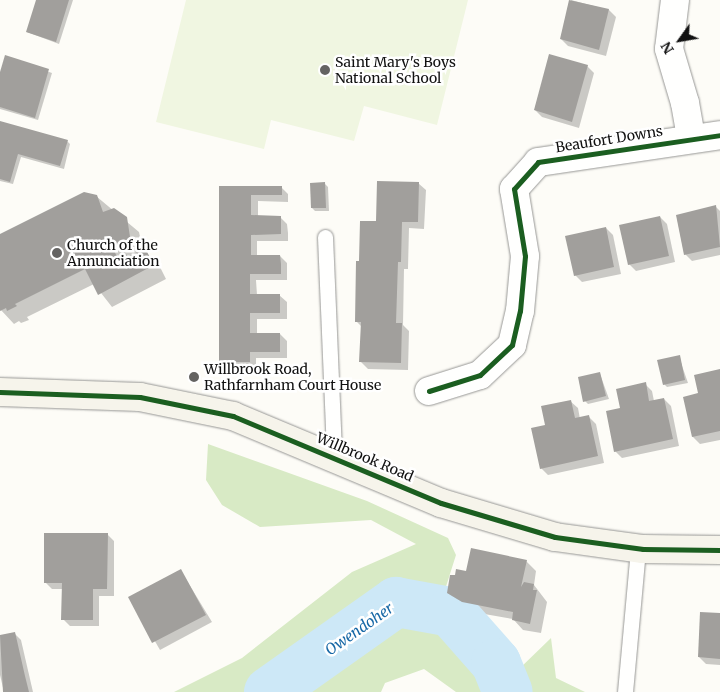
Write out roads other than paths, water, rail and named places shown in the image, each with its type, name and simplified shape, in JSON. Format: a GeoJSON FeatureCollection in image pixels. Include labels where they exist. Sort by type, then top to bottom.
{"type":"FeatureCollection","features":[{"type":"Feature","properties":{"kind":"main road","name":"Willbrook Road"},"geometry":{"type":"LineString","coordinates":[[0,392],[140,397],[233,416],[334,456],[441,503],[555,537],[638,548],[720,550]]}},
{"type":"Feature","properties":{"kind":"street"},"geometry":{"type":"LineString","coordinates":[[675,0],[669,49],[685,103],[691,138]]}},
{"type":"Feature","properties":{"kind":"street","name":"Beaufort Downs"},"geometry":{"type":"LineString","coordinates":[[429,391],[480,375],[512,344],[520,311],[525,256],[514,189],[538,162],[720,135]]}},
{"type":"Feature","properties":{"kind":"lane"},"geometry":{"type":"LineString","coordinates":[[325,237],[334,456]]}},
{"type":"Feature","properties":{"kind":"lane"},"geometry":{"type":"LineString","coordinates":[[624,692],[638,548]]}},
{"type":"Feature","properties":{"kind":"waterway","name":"Owendoher"},"geometry":{"type":"LineString","coordinates":[[269,692],[396,602],[451,612],[496,663],[508,692]]}},
{"type":"Feature","properties":{"kind":"place","name":"Saint Mary's Boys National School"},"geometry":{"type":"Point","coordinates":[325,70]}},
{"type":"Feature","properties":{"kind":"place","name":"Church of the Annunciation"},"geometry":{"type":"Point","coordinates":[57,253]}},
{"type":"Feature","properties":{"kind":"place","name":"Willbrook Road, Rathfarnham Court House"},"geometry":{"type":"Point","coordinates":[194,377]}}]}
